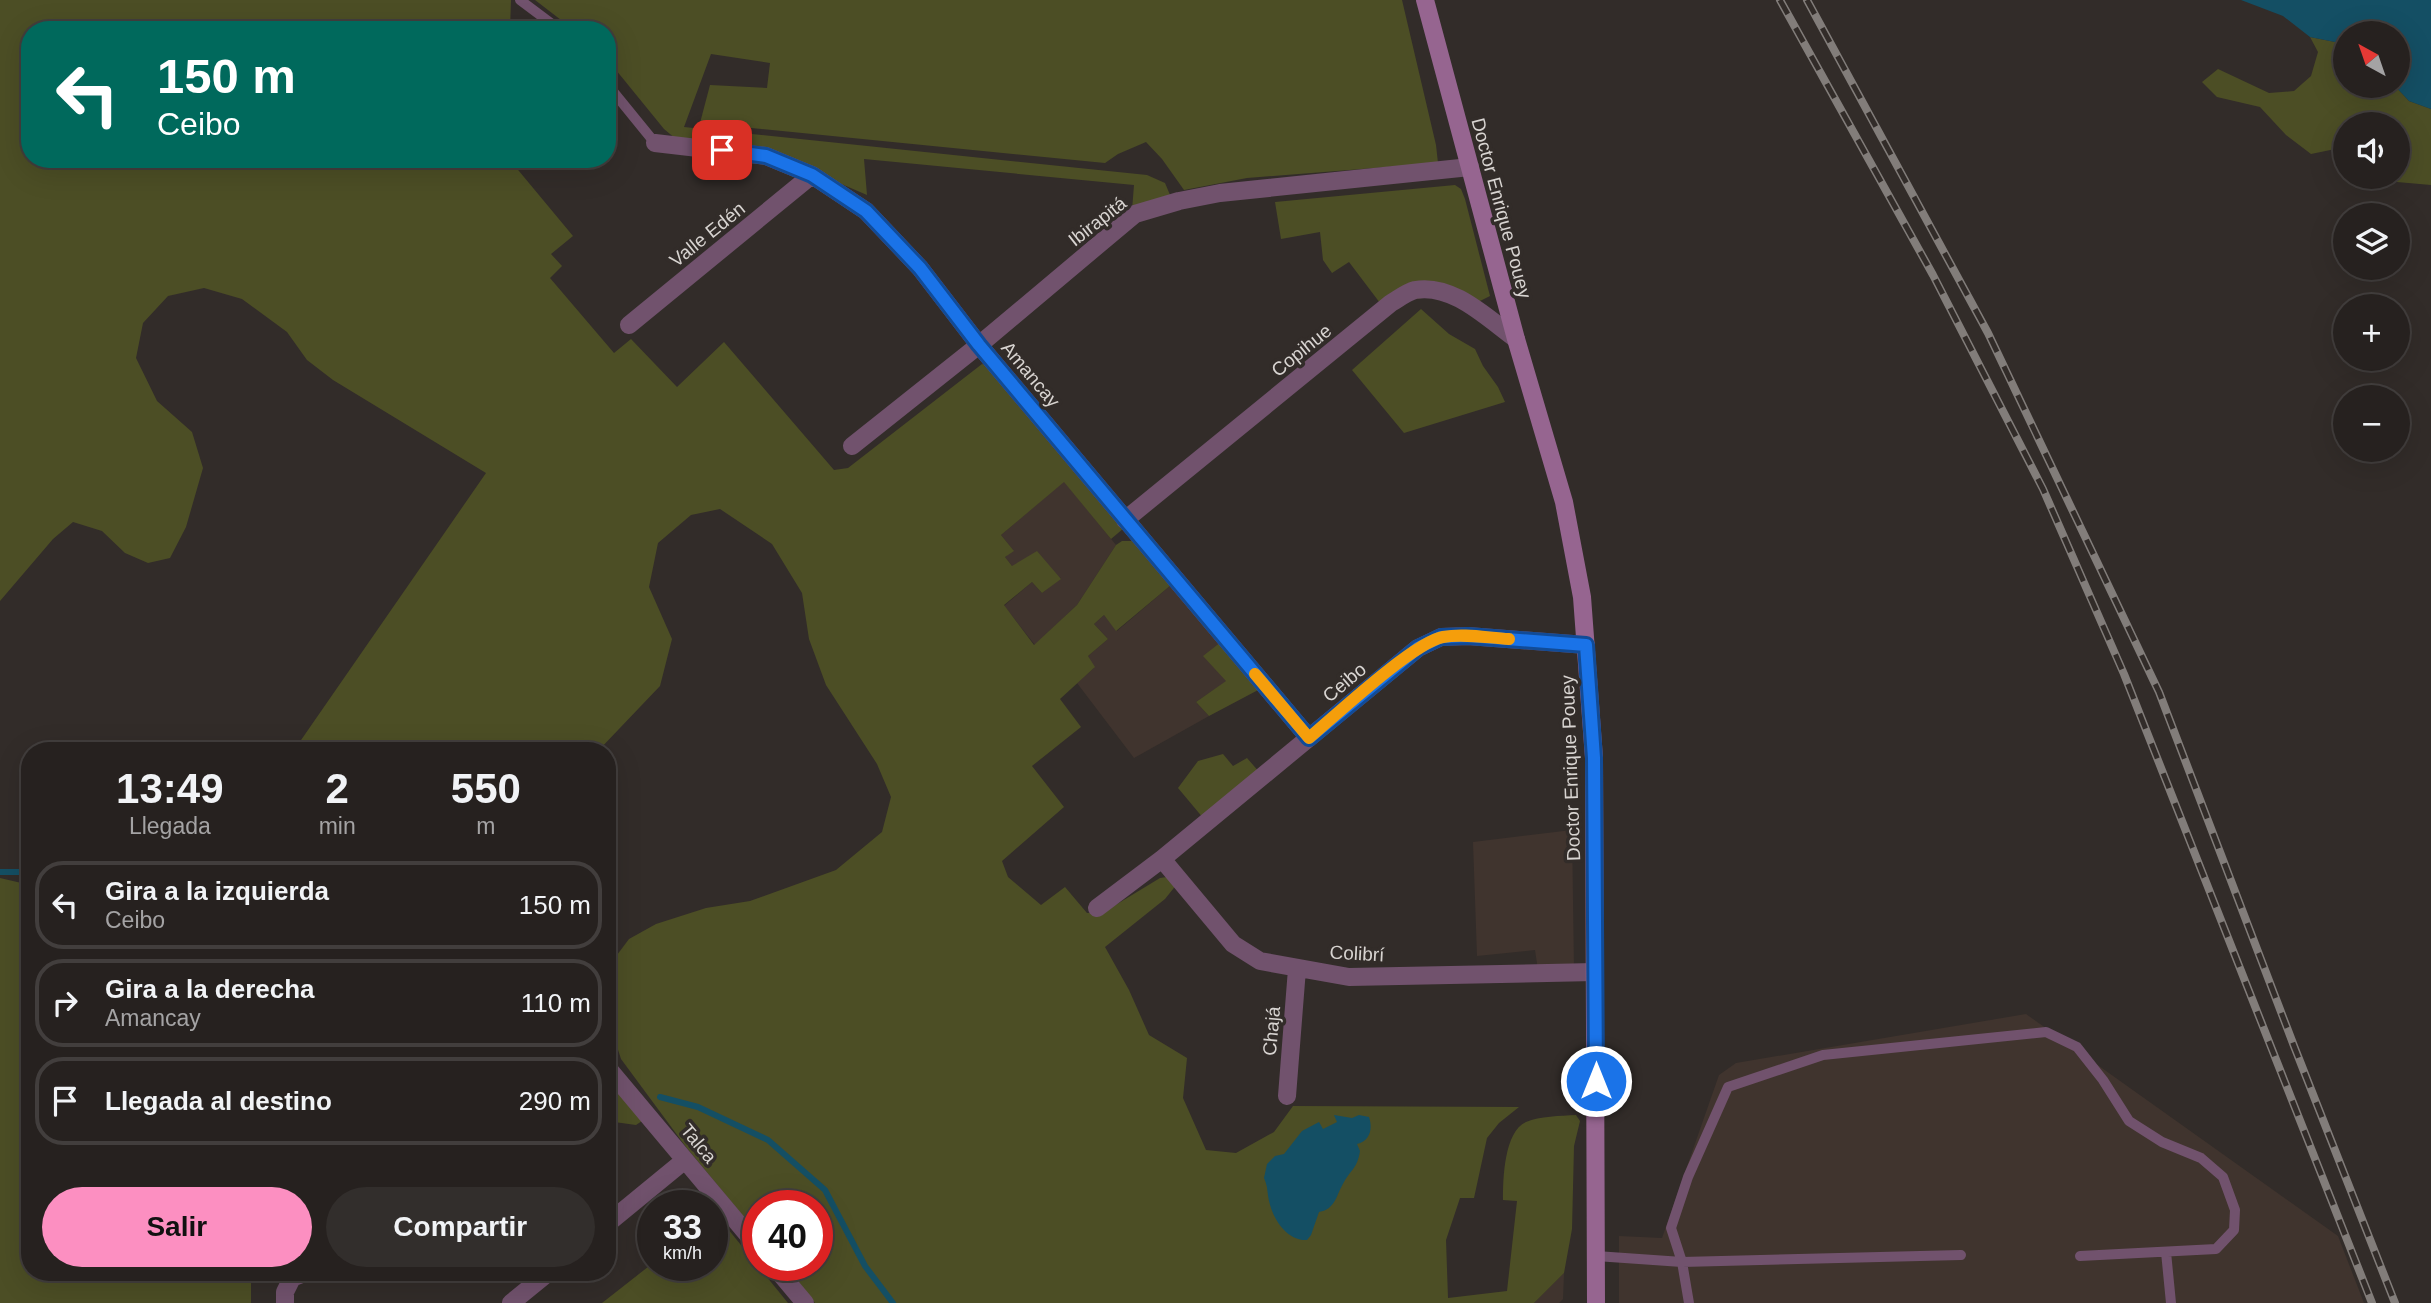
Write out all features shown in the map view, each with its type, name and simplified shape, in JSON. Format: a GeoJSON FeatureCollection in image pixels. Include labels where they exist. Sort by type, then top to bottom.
{"type":"FeatureCollection","features":[{"type":"Feature","properties":{"kind":"street","name":"Doctor Enrique Pouey"},"geometry":{"type":"LineString","coordinates":[[1425,0],[1516,339],[1564,502],[1583,597],[1594,758],[1596,1303]]}},
{"type":"Feature","properties":{"kind":"street","name":"Amancay"},"geometry":{"type":"LineString","coordinates":[[655,143],[766,156],[812,175],[866,211],[920,268],[979,345],[1309,738]]}},
{"type":"Feature","properties":{"kind":"street","name":"Ibirapitá"},"geometry":{"type":"LineString","coordinates":[[852,446],[979,345],[1135,214],[1220,193],[1470,167]]}},
{"type":"Feature","properties":{"kind":"street","name":"Valle Edén"},"geometry":{"type":"LineString","coordinates":[[629,325],[812,175]]}},
{"type":"Feature","properties":{"kind":"street","name":"Copihue"},"geometry":{"type":"LineString","coordinates":[[1125,520],[1391,303],[1414,290],[1440,291],[1470,305],[1516,339]]}},
{"type":"Feature","properties":{"kind":"street","name":"Ceibo"},"geometry":{"type":"LineString","coordinates":[[1097,908],[1162,859],[1418,648],[1441,637],[1468,636],[1586,645]]}},
{"type":"Feature","properties":{"kind":"street","name":"Colibrí"},"geometry":{"type":"LineString","coordinates":[[1162,859],[1233,944],[1260,961],[1349,977],[1595,972]]}},
{"type":"Feature","properties":{"kind":"street","name":"Chajá"},"geometry":{"type":"LineString","coordinates":[[1287,1096],[1297,969]]}},
{"type":"Feature","properties":{"kind":"street","name":"Talca"},"geometry":{"type":"LineString","coordinates":[[616,1078],[742,1228]]}},
{"type":"Feature","properties":{"kind":"street"},"geometry":{"type":"LineString","coordinates":[[616,1217],[685,1160]]}},
{"type":"Feature","properties":{"kind":"street"},"geometry":{"type":"LineString","coordinates":[[285,1303],[285,1292],[290,1281]]}},
{"type":"Feature","properties":{"kind":"street"},"geometry":{"type":"LineString","coordinates":[[511,1303],[538,1281]]}},
{"type":"Feature","properties":{"kind":"street"},"geometry":{"type":"LineString","coordinates":[[786,1281],[805,1303]]}},
{"type":"Feature","properties":{"kind":"lane"},"geometry":{"type":"LineString","coordinates":[[520,0],[548,21]]}},
{"type":"Feature","properties":{"kind":"lane"},"geometry":{"type":"LineString","coordinates":[[616,95],[655,143]]}},
{"type":"Feature","properties":{"kind":"lane"},"geometry":{"type":"LineString","coordinates":[[1689,1303],[1682,1262],[1671,1228],[1688,1177],[1728,1087],[1823,1055],[2046,1032],[2077,1047],[2103,1080],[2129,1121],[2162,1142],[2202,1158],[2223,1177],[2235,1210],[2235,1230],[2216,1249],[2080,1256]]}},
{"type":"Feature","properties":{"kind":"lane"},"geometry":{"type":"LineString","coordinates":[[2166,1252],[2171,1303]]}},
{"type":"Feature","properties":{"kind":"lane"},"geometry":{"type":"LineString","coordinates":[[1596,1256],[1682,1262],[1961,1255]]}},
{"type":"Feature","properties":{"kind":"shaded area"},"geometry":{"type":"Polygon","coordinates":[[[1064,481],[1116,545],[1077,605],[1035,645],[1004,606],[1032,582],[1042,593],[1061,578],[1012,566],[1005,557],[1013,550],[1001,535],[1064,481]]]}},
{"type":"Feature","properties":{"kind":"shaded area"},"geometry":{"type":"Polygon","coordinates":[[[1171,585],[1221,642],[1227,681],[1196,702],[1209,716],[1134,758],[1077,683],[1094,668],[1088,656],[1108,639],[1094,624],[1104,615],[1117,631],[1171,585]]]}},
{"type":"Feature","properties":{"kind":"shaded area"},"geometry":{"type":"Polygon","coordinates":[[[1572,830],[1574,970],[1538,970],[1535,950],[1477,956],[1473,842],[1572,830]]]}},
{"type":"Feature","properties":{"kind":"shaded area"},"geometry":{"type":"Polygon","coordinates":[[[2026,1014],[2338,1236],[2364,1303],[1619,1303],[1619,1236],[1662,1238],[1719,1075],[1736,1063],[2026,1014]]]}},
{"type":"Feature","properties":{"kind":"shaded area"},"geometry":{"type":"Polygon","coordinates":[[[1564,1273],[1563,1299],[1559,1303],[1534,1303],[1564,1273]]]}},
{"type":"Feature","properties":{"kind":"green space"},"geometry":{"type":"Polygon","coordinates":[[[0,0],[511,0],[510,21],[21,21],[21,168],[516,168],[573,236],[551,254],[562,266],[550,278],[614,353],[631,339],[677,387],[724,342],[834,470],[848,468],[982,364],[992,367],[1124,528],[1111,539],[1064,482],[1001,535],[1014,551],[1005,557],[1012,566],[1037,551],[1061,579],[1042,593],[1032,582],[1004,605],[1034,645],[1077,605],[1116,545],[1122,541],[1136,541],[1171,585],[1116,631],[1104,615],[1094,624],[1108,639],[1088,656],[1095,667],[1060,699],[1081,727],[1032,766],[1064,807],[1002,861],[1008,877],[1041,905],[1065,887],[1087,913],[1104,912],[1160,878],[1174,876],[1177,884],[1165,899],[1105,947],[1129,990],[1149,1035],[1187,1058],[1183,1098],[1206,1150],[1236,1153],[1274,1132],[1293,1106],[1519,1107],[1499,1123],[1487,1138],[1474,1198],[1460,1198],[1446,1240],[1448,1298],[1507,1291],[1517,1201],[1503,1200],[1504,1169],[1513,1135],[1519,1127],[1532,1120],[1576,1115],[1580,1121],[1574,1146],[1572,1229],[1564,1273],[1534,1303],[815,1303],[796,1281],[833,1281],[833,1190],[742,1190],[742,1215],[728,1198],[728,1190],[722,1190],[686,1147],[621,1059],[616,1044],[616,956],[629,939],[656,924],[706,908],[750,901],[836,870],[882,832],[891,797],[877,764],[826,685],[809,639],[802,593],[772,544],[720,509],[691,515],[658,543],[649,587],[672,639],[660,686],[607,742],[300,742],[486,473],[333,380],[307,360],[287,332],[242,299],[204,288],[168,296],[143,323],[136,358],[157,401],[192,432],[203,468],[186,527],[170,558],[148,563],[125,553],[102,531],[73,522],[53,539],[0,601],[0,0]]]}},
{"type":"Feature","properties":{"kind":"green space"},"geometry":{"type":"Polygon","coordinates":[[[535,0],[1402,0],[1438,163],[1247,178],[1184,190],[1146,142],[1105,163],[700,123],[710,85],[767,88],[770,63],[711,54],[684,127],[1147,175],[1165,183],[1173,202],[1131,223],[1134,185],[864,159],[867,195],[758,148],[676,139],[664,129],[616,70],[616,21],[562,21],[535,0]]]}},
{"type":"Feature","properties":{"kind":"green space"},"geometry":{"type":"Polygon","coordinates":[[[2310,37],[2333,42],[2333,98],[2406,98],[2431,109],[2431,185],[2410,183],[2410,112],[2333,112],[2333,149],[2311,154],[2286,135],[2260,107],[2217,97],[2202,82],[2218,69],[2269,93],[2294,91],[2311,76],[2318,52],[2310,37]]]}},
{"type":"Feature","properties":{"kind":"green space"},"geometry":{"type":"Polygon","coordinates":[[[1455,185],[1461,189],[1465,199],[1490,296],[1478,302],[1466,293],[1380,303],[1349,262],[1332,273],[1323,260],[1320,232],[1281,239],[1275,202],[1455,185]]]}},
{"type":"Feature","properties":{"kind":"green space"},"geometry":{"type":"Polygon","coordinates":[[[1421,309],[1449,334],[1475,349],[1505,402],[1404,433],[1352,370],[1421,309]]]}},
{"type":"Feature","properties":{"kind":"green space"},"geometry":{"type":"Polygon","coordinates":[[[1221,642],[1260,689],[1209,716],[1196,702],[1226,681],[1203,656],[1221,642]]]}},
{"type":"Feature","properties":{"kind":"green space"},"geometry":{"type":"Polygon","coordinates":[[[1223,754],[1233,766],[1247,758],[1267,781],[1209,825],[1178,788],[1198,761],[1223,754]]]}},
{"type":"Feature","properties":{"kind":"green space"},"geometry":{"type":"Polygon","coordinates":[[[0,878],[21,883],[21,1281],[251,1281],[251,1303],[0,1303],[0,878]]]}},
{"type":"Feature","properties":{"kind":"green space"},"geometry":{"type":"Polygon","coordinates":[[[616,1080],[645,1119],[636,1125],[616,1122],[616,1080]]]}},
{"type":"Feature","properties":{"kind":"green space"},"geometry":{"type":"Polygon","coordinates":[[[728,1229],[742,1246],[742,1281],[770,1281],[788,1303],[602,1303],[637,1276],[637,1281],[728,1281],[728,1229]]]}},
{"type":"Feature","properties":{"kind":"water"},"geometry":{"type":"Polygon","coordinates":[[[2241,0],[2431,0],[2431,109],[2406,98],[2410,98],[2410,21],[2333,21],[2333,42],[2310,37],[2283,16],[2241,0]]]}},
{"type":"Feature","properties":{"kind":"water"},"geometry":{"type":"Polygon","coordinates":[[[1334,1115],[1369,1117],[1369,1134],[1357,1144],[1360,1151],[1354,1168],[1335,1201],[1329,1208],[1319,1212],[1311,1235],[1307,1240],[1293,1237],[1282,1228],[1269,1201],[1264,1178],[1267,1164],[1275,1156],[1284,1154],[1302,1131],[1319,1122],[1323,1129],[1337,1122],[1334,1115]]]}},
{"type":"Feature","properties":{"kind":"waterway"},"geometry":{"type":"LineString","coordinates":[[0,872],[21,872]]}},
{"type":"Feature","properties":{"kind":"waterway"},"geometry":{"type":"LineString","coordinates":[[660,1097],[698,1107],[768,1140],[825,1190],[865,1266],[893,1303]]}},
{"type":"Feature","properties":{"kind":"railway"},"geometry":{"type":"LineString","coordinates":[[1780,0],[1933,275],[2043,489],[2124,674],[2372,1303]]}},
{"type":"Feature","properties":{"kind":"railway"},"geometry":{"type":"LineString","coordinates":[[1807,0],[1988,333],[2159,692],[2395,1303]]}},
{"type":"Feature","properties":{"kind":"slow traffic"},"geometry":{"type":"LineString","coordinates":[[1255,674],[1309,738],[1418,648],[1441,637],[1509,639]]}},
{"type":"Feature","properties":{"kind":"route"},"geometry":{"type":"LineString","coordinates":[[722,150],[766,156],[812,175],[866,211],[920,268],[979,345],[1309,738],[1418,648],[1441,637],[1468,636],[1586,645],[1594,758],[1596,1081]]}}]}
